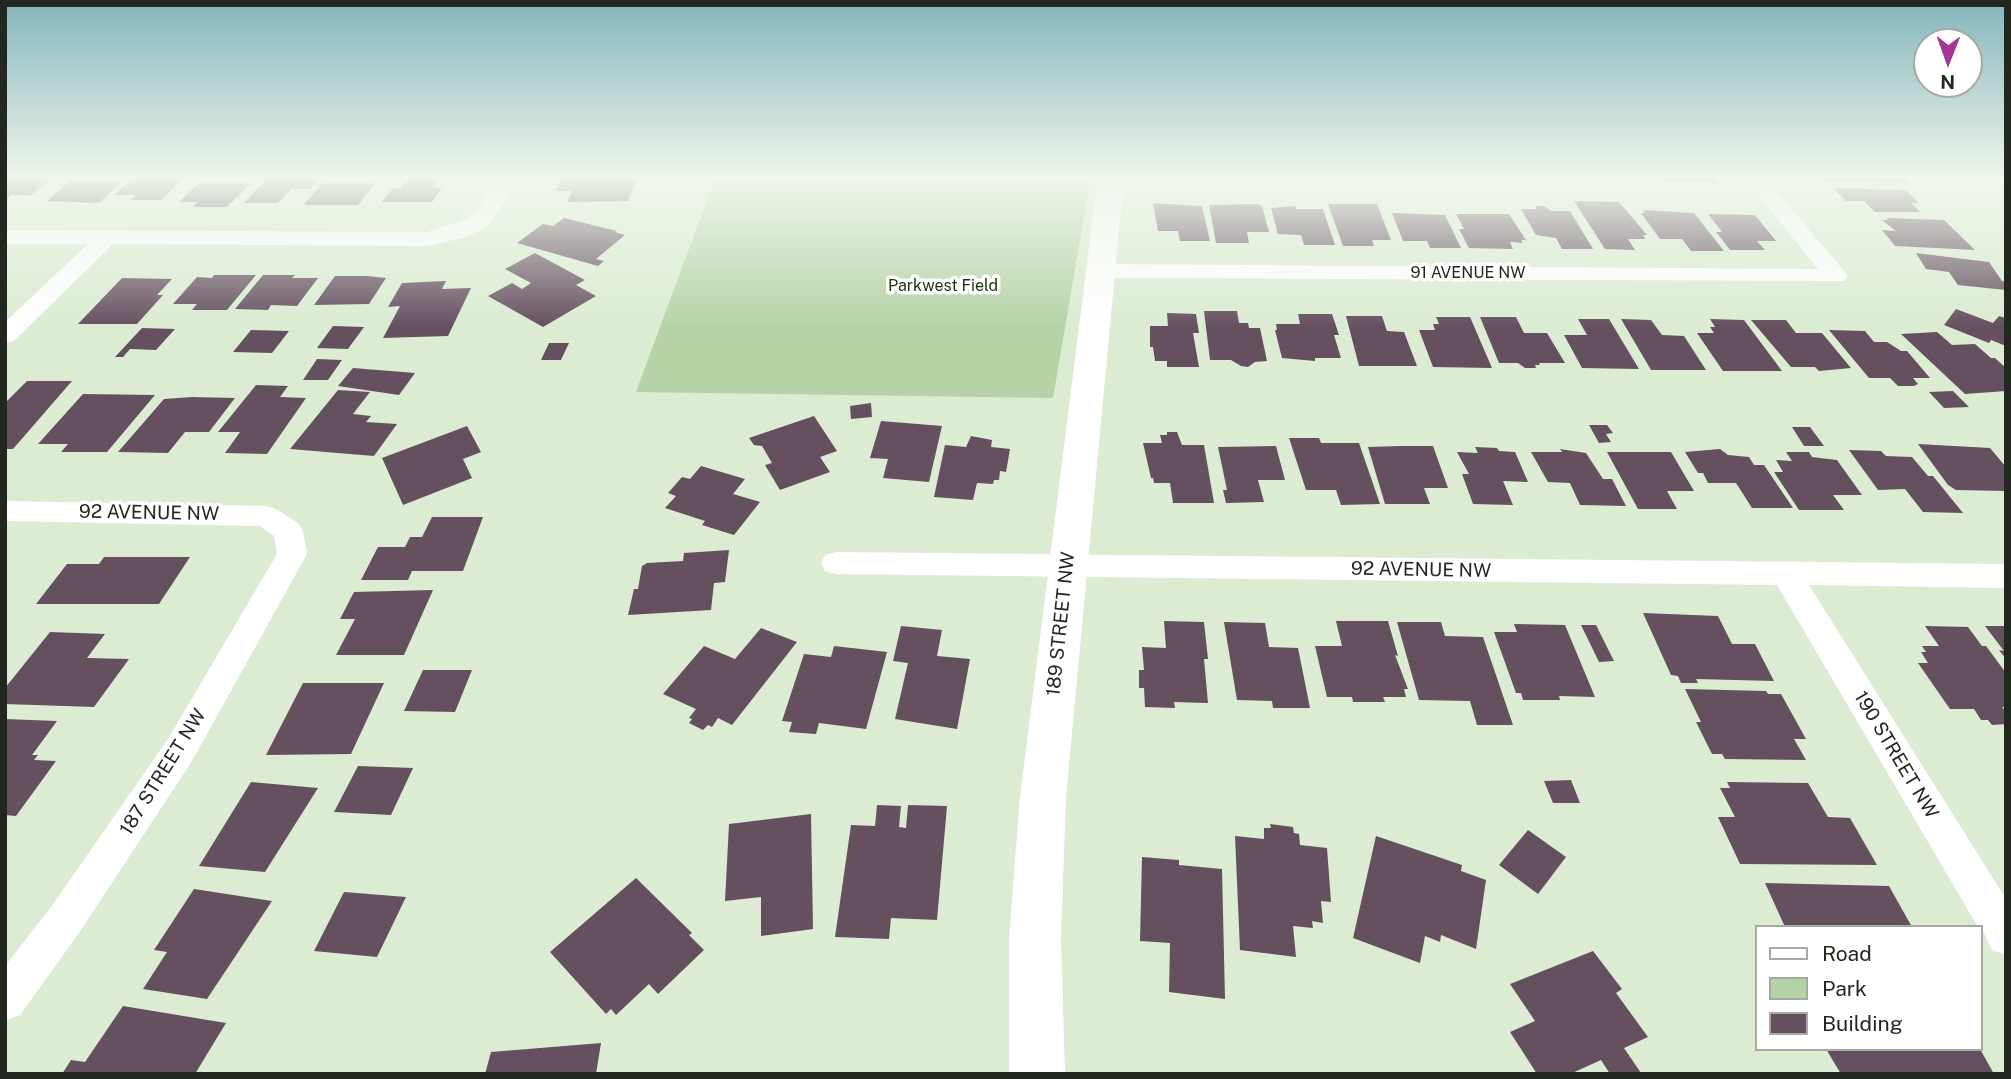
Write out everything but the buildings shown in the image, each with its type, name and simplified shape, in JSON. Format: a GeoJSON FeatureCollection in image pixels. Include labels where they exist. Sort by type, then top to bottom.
{"type":"FeatureCollection","features":[{"type":"Feature","properties":{"kind":"street"},"geometry":{"type":"LineString","coordinates":[[5,237],[412,240],[454,233],[467,226]]}},
{"type":"Feature","properties":{"kind":"street","name":"189 STREET NW"},"geometry":{"type":"LineString","coordinates":[[1037,1074],[1035,938],[1043,797],[1106,226]]}},
{"type":"Feature","properties":{"kind":"street","name":"91 AVENUE NW"},"geometry":{"type":"LineString","coordinates":[[1101,271],[1836,275],[1795,226]]}},
{"type":"Feature","properties":{"kind":"street"},"geometry":{"type":"LineString","coordinates":[[5,336],[107,238]]}},
{"type":"Feature","properties":{"kind":"street","name":"92 AVENUE NW"},"geometry":{"type":"LineString","coordinates":[[5,511],[245,514],[266,516],[288,531]]}},
{"type":"Feature","properties":{"kind":"street","name":"187 STREET NW"},"geometry":{"type":"LineString","coordinates":[[5,1000],[88,887],[180,750],[286,569],[292,554],[288,531]]}},
{"type":"Feature","properties":{"kind":"street","name":"92 AVENUE NW"},"geometry":{"type":"LineString","coordinates":[[836,564],[2006,576]]}},
{"type":"Feature","properties":{"kind":"street","name":"190 STREET NW"},"geometry":{"type":"LineString","coordinates":[[1786,574],[2006,936]]}},
{"type":"Feature","properties":{"kind":"green space","name":"Parkwest Field"},"geometry":{"type":"Polygon","coordinates":[[[697,226],[1082,226],[1053,398],[636,392],[697,226]]]}}]}
